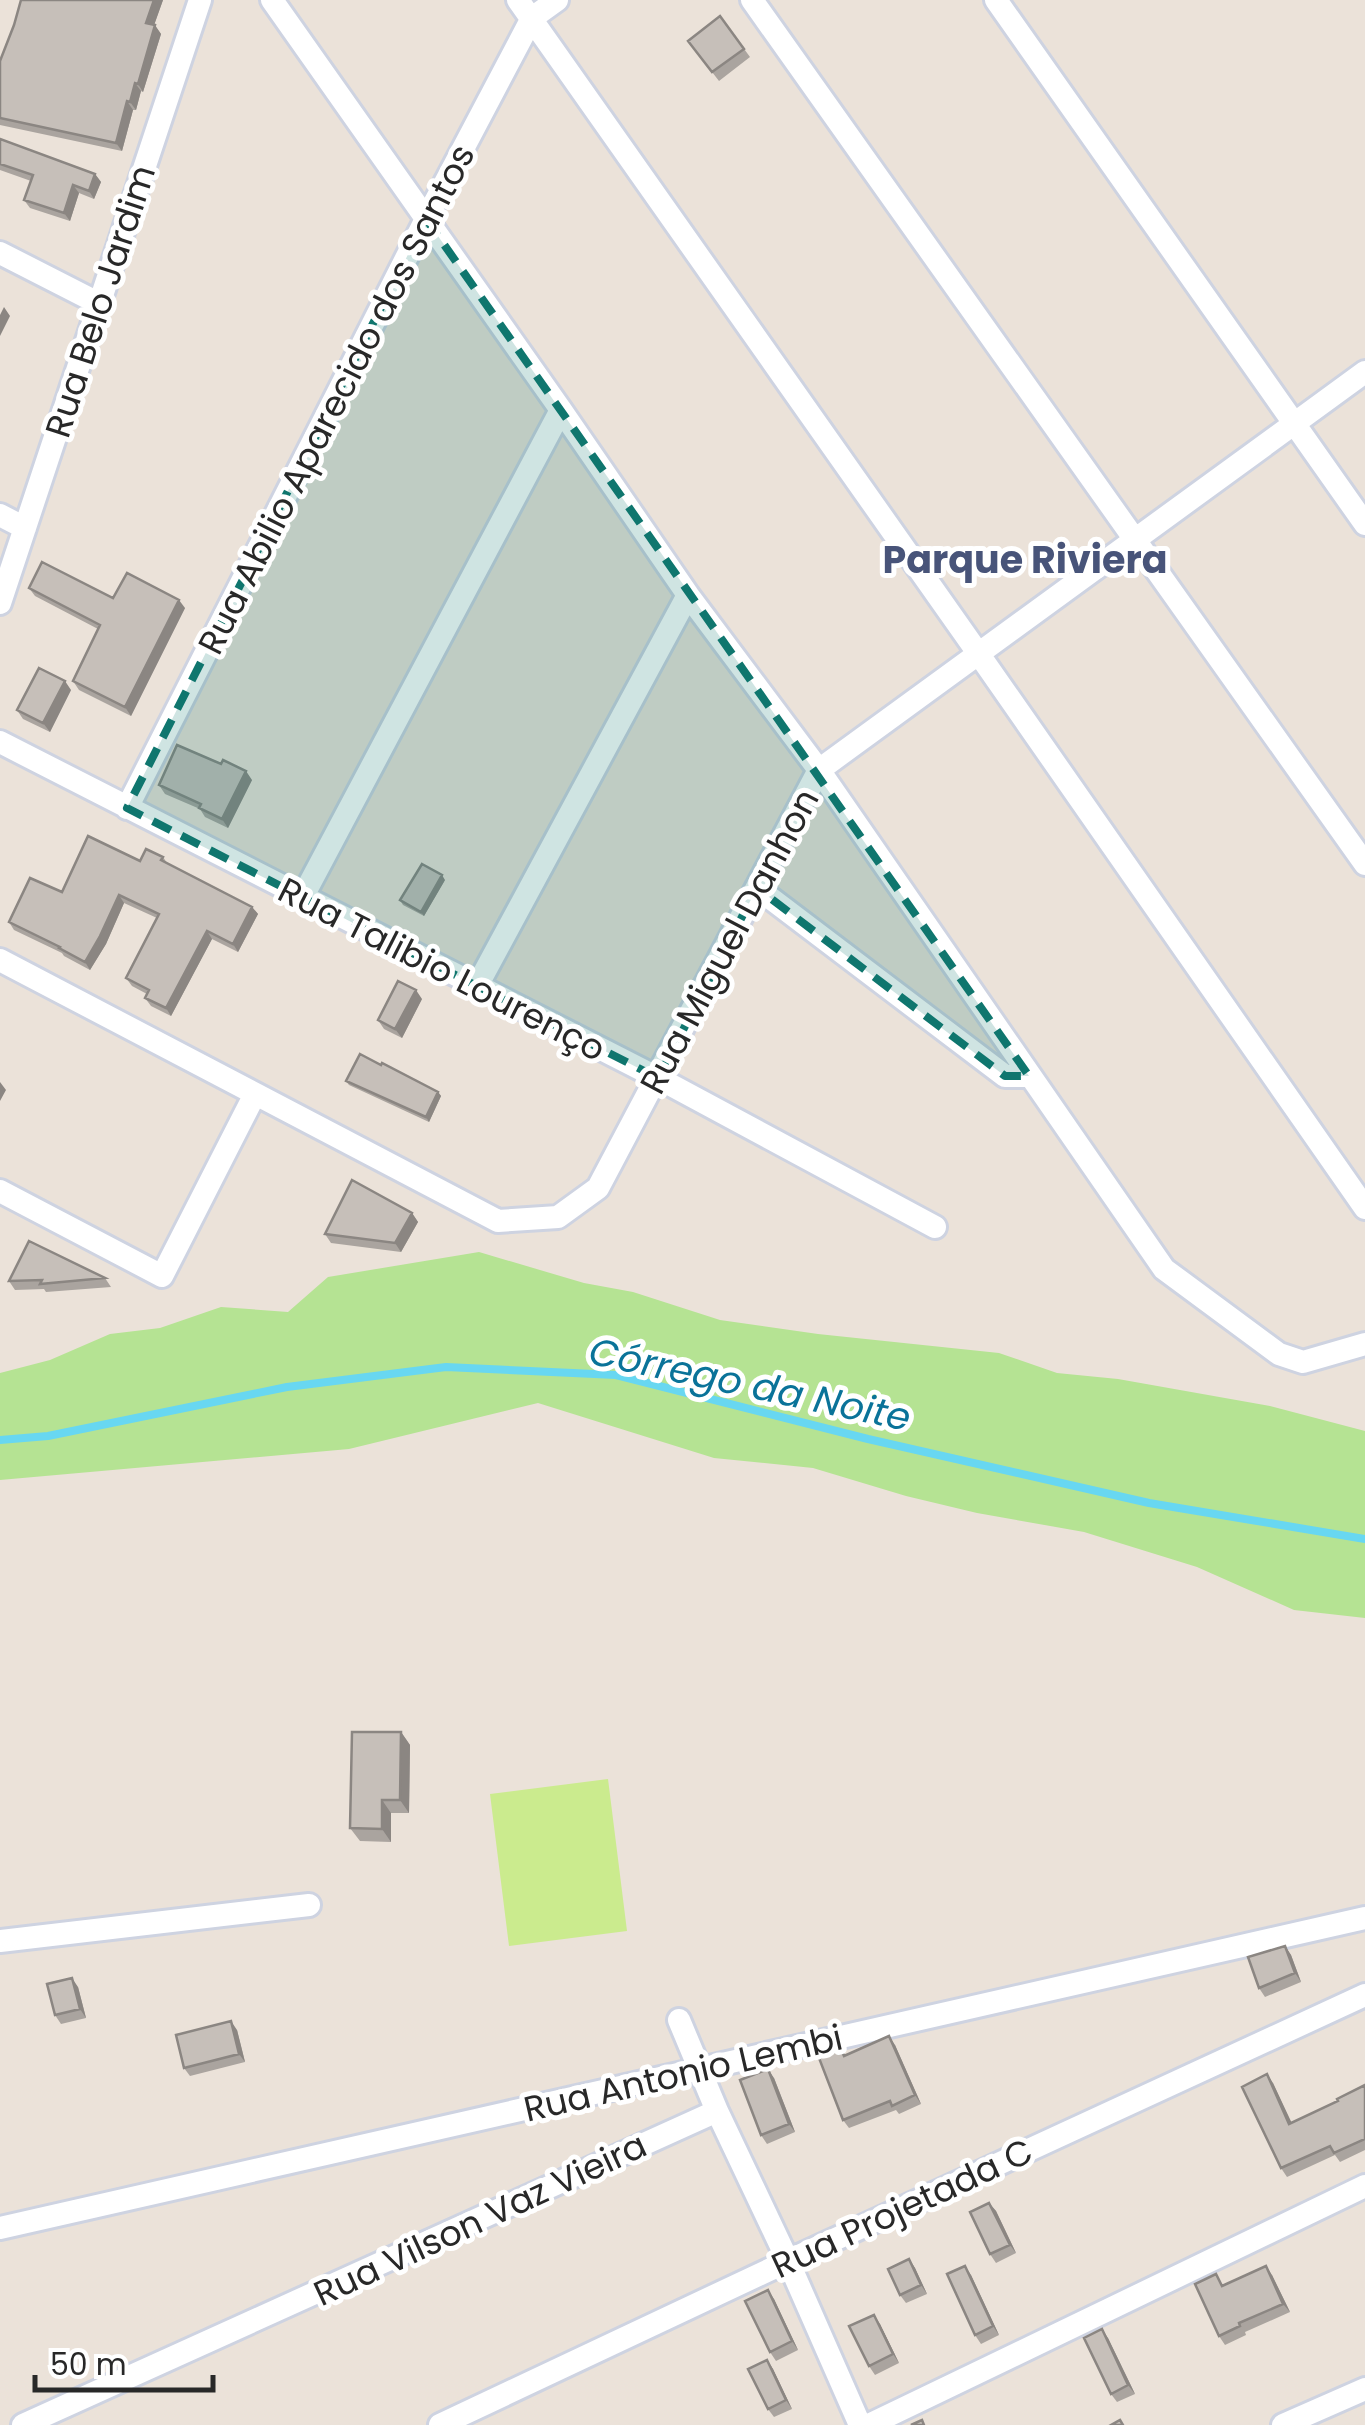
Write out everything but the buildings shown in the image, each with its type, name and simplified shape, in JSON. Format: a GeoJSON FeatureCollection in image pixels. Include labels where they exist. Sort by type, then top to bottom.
{"type":"FeatureCollection","features":[{"type":"Feature","properties":{"kind":"street","name":"Rua Belo Jardim"},"geometry":{"type":"LineString","coordinates":[[0,603],[200,0]]}},
{"type":"Feature","properties":{"kind":"street"},"geometry":{"type":"LineString","coordinates":[[272,0],[688,595],[818,770],[1164,1269],[1280,1354],[1303,1362],[1365,1344]]}},
{"type":"Feature","properties":{"kind":"street","name":"Rua Abilio Aparecido dos Santos"},"geometry":{"type":"LineString","coordinates":[[127,808],[426,218],[525,9],[557,0]]}},
{"type":"Feature","properties":{"kind":"street"},"geometry":{"type":"LineString","coordinates":[[752,0],[1365,864]]}},
{"type":"Feature","properties":{"kind":"street"},"geometry":{"type":"LineString","coordinates":[[996,0],[1365,524]]}},
{"type":"Feature","properties":{"kind":"street"},"geometry":{"type":"LineString","coordinates":[[525,9],[1365,1208]]}},
{"type":"Feature","properties":{"kind":"street"},"geometry":{"type":"LineString","coordinates":[[0,252],[100,304]]}},
{"type":"Feature","properties":{"kind":"street","name":"Rua Miguel Danhon"},"geometry":{"type":"LineString","coordinates":[[255,1094],[498,1221],[558,1218],[598,1188],[818,770],[1365,372]]}},
{"type":"Feature","properties":{"kind":"street"},"geometry":{"type":"LineString","coordinates":[[302,898],[560,410]]}},
{"type":"Feature","properties":{"kind":"street"},"geometry":{"type":"LineString","coordinates":[[0,515],[25,528]]}},
{"type":"Feature","properties":{"kind":"street"},"geometry":{"type":"LineString","coordinates":[[477,986],[688,595]]}},
{"type":"Feature","properties":{"kind":"street","name":"Rua Talibio Lourenço"},"geometry":{"type":"LineString","coordinates":[[0,742],[658,1078],[935,1228]]}},
{"type":"Feature","properties":{"kind":"street"},"geometry":{"type":"LineString","coordinates":[[757,888],[1005,1076],[1030,1076]]}},
{"type":"Feature","properties":{"kind":"street"},"geometry":{"type":"LineString","coordinates":[[0,960],[255,1094],[162,1276],[0,1191]]}},
{"type":"Feature","properties":{"kind":"street"},"geometry":{"type":"LineString","coordinates":[[0,1941],[310,1904]]}},
{"type":"Feature","properties":{"kind":"street","name":"Rua Antonio Lembi"},"geometry":{"type":"LineString","coordinates":[[0,2228],[1365,1918]]}},
{"type":"Feature","properties":{"kind":"street","name":"Rua Projetada C"},"geometry":{"type":"LineString","coordinates":[[440,2425],[1365,1995]]}},
{"type":"Feature","properties":{"kind":"street"},"geometry":{"type":"LineString","coordinates":[[680,2020],[860,2425]]}},
{"type":"Feature","properties":{"kind":"street","name":"Rua Vilson Vaz Vieira"},"geometry":{"type":"LineString","coordinates":[[24,2425],[717,2110]]}},
{"type":"Feature","properties":{"kind":"street"},"geometry":{"type":"LineString","coordinates":[[869,2425],[1365,2186]]}},
{"type":"Feature","properties":{"kind":"street"},"geometry":{"type":"LineString","coordinates":[[1283,2425],[1365,2389]]}},
{"type":"Feature","properties":{"kind":"highlighted area"},"geometry":{"type":"Polygon","coordinates":[[[426,219],[1029,1076],[1005,1076],[757,888],[658,1078],[127,808],[426,219]]]}},
{"type":"Feature","properties":{"kind":"green space"},"geometry":{"type":"Polygon","coordinates":[[[479,1252],[584,1283],[633,1292],[720,1320],[999,1353],[1057,1373],[1118,1379],[1270,1406],[1365,1431],[1365,1618],[1294,1610],[1197,1567],[1084,1532],[977,1513],[813,1468],[714,1458],[538,1403],[349,1449],[0,1480],[0,1373],[50,1360],[110,1334],[160,1328],[221,1307],[288,1312],[328,1277],[479,1252]]]}},
{"type":"Feature","properties":{"kind":"green space"},"geometry":{"type":"Polygon","coordinates":[[[608,1779],[627,1931],[509,1946],[490,1794],[608,1779]]]}},
{"type":"Feature","properties":{"kind":"waterway","name":"Córrego da Noite"},"geometry":{"type":"LineString","coordinates":[[0,1440],[48,1436],[287,1387],[446,1367],[616,1375],[868,1439],[1149,1503],[1365,1539]]}},
{"type":"Feature","properties":{"kind":"district","name":"Parque Riviera"},"geometry":{"type":"Point","coordinates":[1025,559]}}]}
